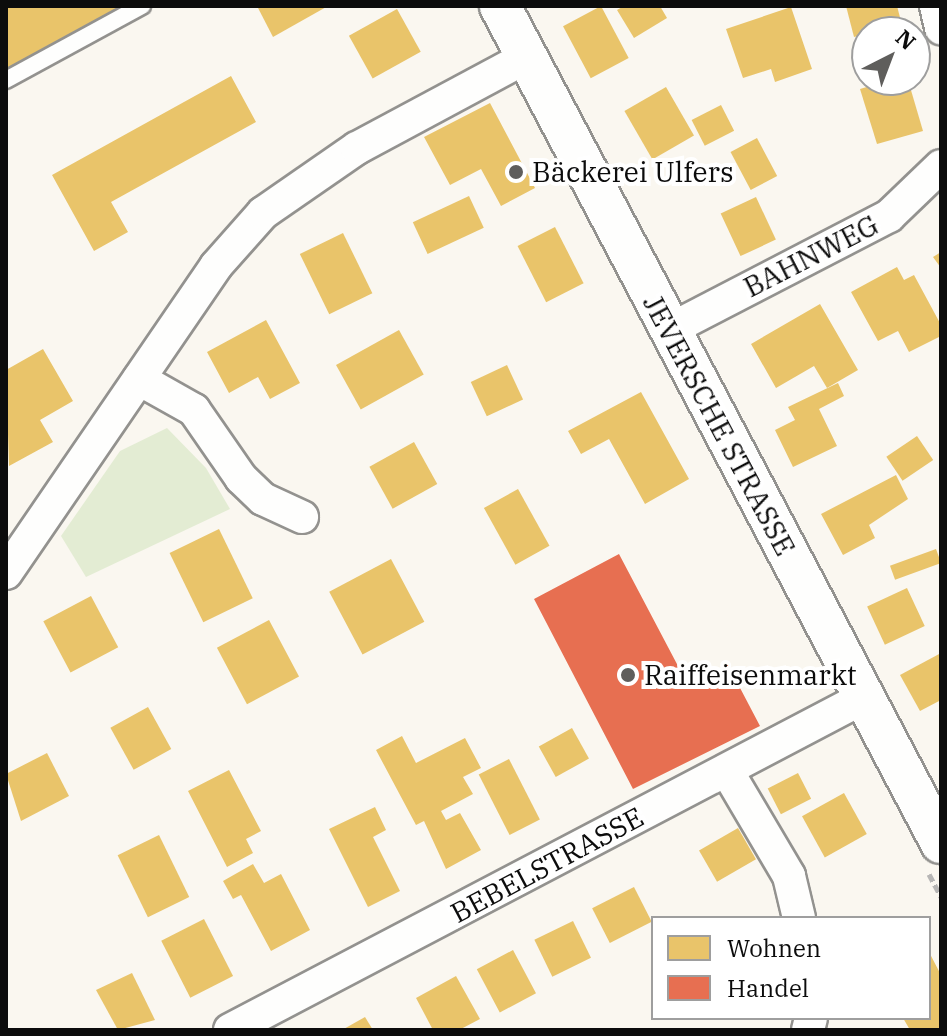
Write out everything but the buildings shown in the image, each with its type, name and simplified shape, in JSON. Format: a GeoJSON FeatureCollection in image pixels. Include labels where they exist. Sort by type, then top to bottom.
{"type":"FeatureCollection","features":[{"type":"Feature","properties":{"kind":"street","name":"JEVERSCHE STRASSE"},"geometry":{"type":"LineString","coordinates":[[500,6],[941,843]]}},
{"type":"Feature","properties":{"kind":"street"},"geometry":{"type":"LineString","coordinates":[[936,6],[941,28]]}},
{"type":"Feature","properties":{"kind":"street"},"geometry":{"type":"LineString","coordinates":[[6,573],[216,266],[263,213],[357,148],[527,57]]}},
{"type":"Feature","properties":{"kind":"street","name":"BAHNWEG"},"geometry":{"type":"LineString","coordinates":[[669,330],[889,216],[941,166]]}},
{"type":"Feature","properties":{"kind":"street"},"geometry":{"type":"LineString","coordinates":[[139,379],[194,410],[252,489],[302,517]]}},
{"type":"Feature","properties":{"kind":"street","name":"BEBELSTRASSE"},"geometry":{"type":"LineString","coordinates":[[230,1030],[863,698]]}},
{"type":"Feature","properties":{"kind":"street"},"geometry":{"type":"LineString","coordinates":[[727,771],[789,876],[799,916]]}},
{"type":"Feature","properties":{"kind":"lane"},"geometry":{"type":"LineString","coordinates":[[6,80],[142,6]]}},
{"type":"Feature","properties":{"kind":"green space"},"geometry":{"type":"Polygon","coordinates":[[[167,428],[206,468],[230,509],[86,577],[61,536],[120,451],[167,428]]]}},
{"type":"Feature","properties":{"kind":"place","name":"Bäckerei Ulfers"},"geometry":{"type":"Point","coordinates":[516,172]}},
{"type":"Feature","properties":{"kind":"place","name":"Raiffeisenmarkt"},"geometry":{"type":"Point","coordinates":[628,675]}}]}
